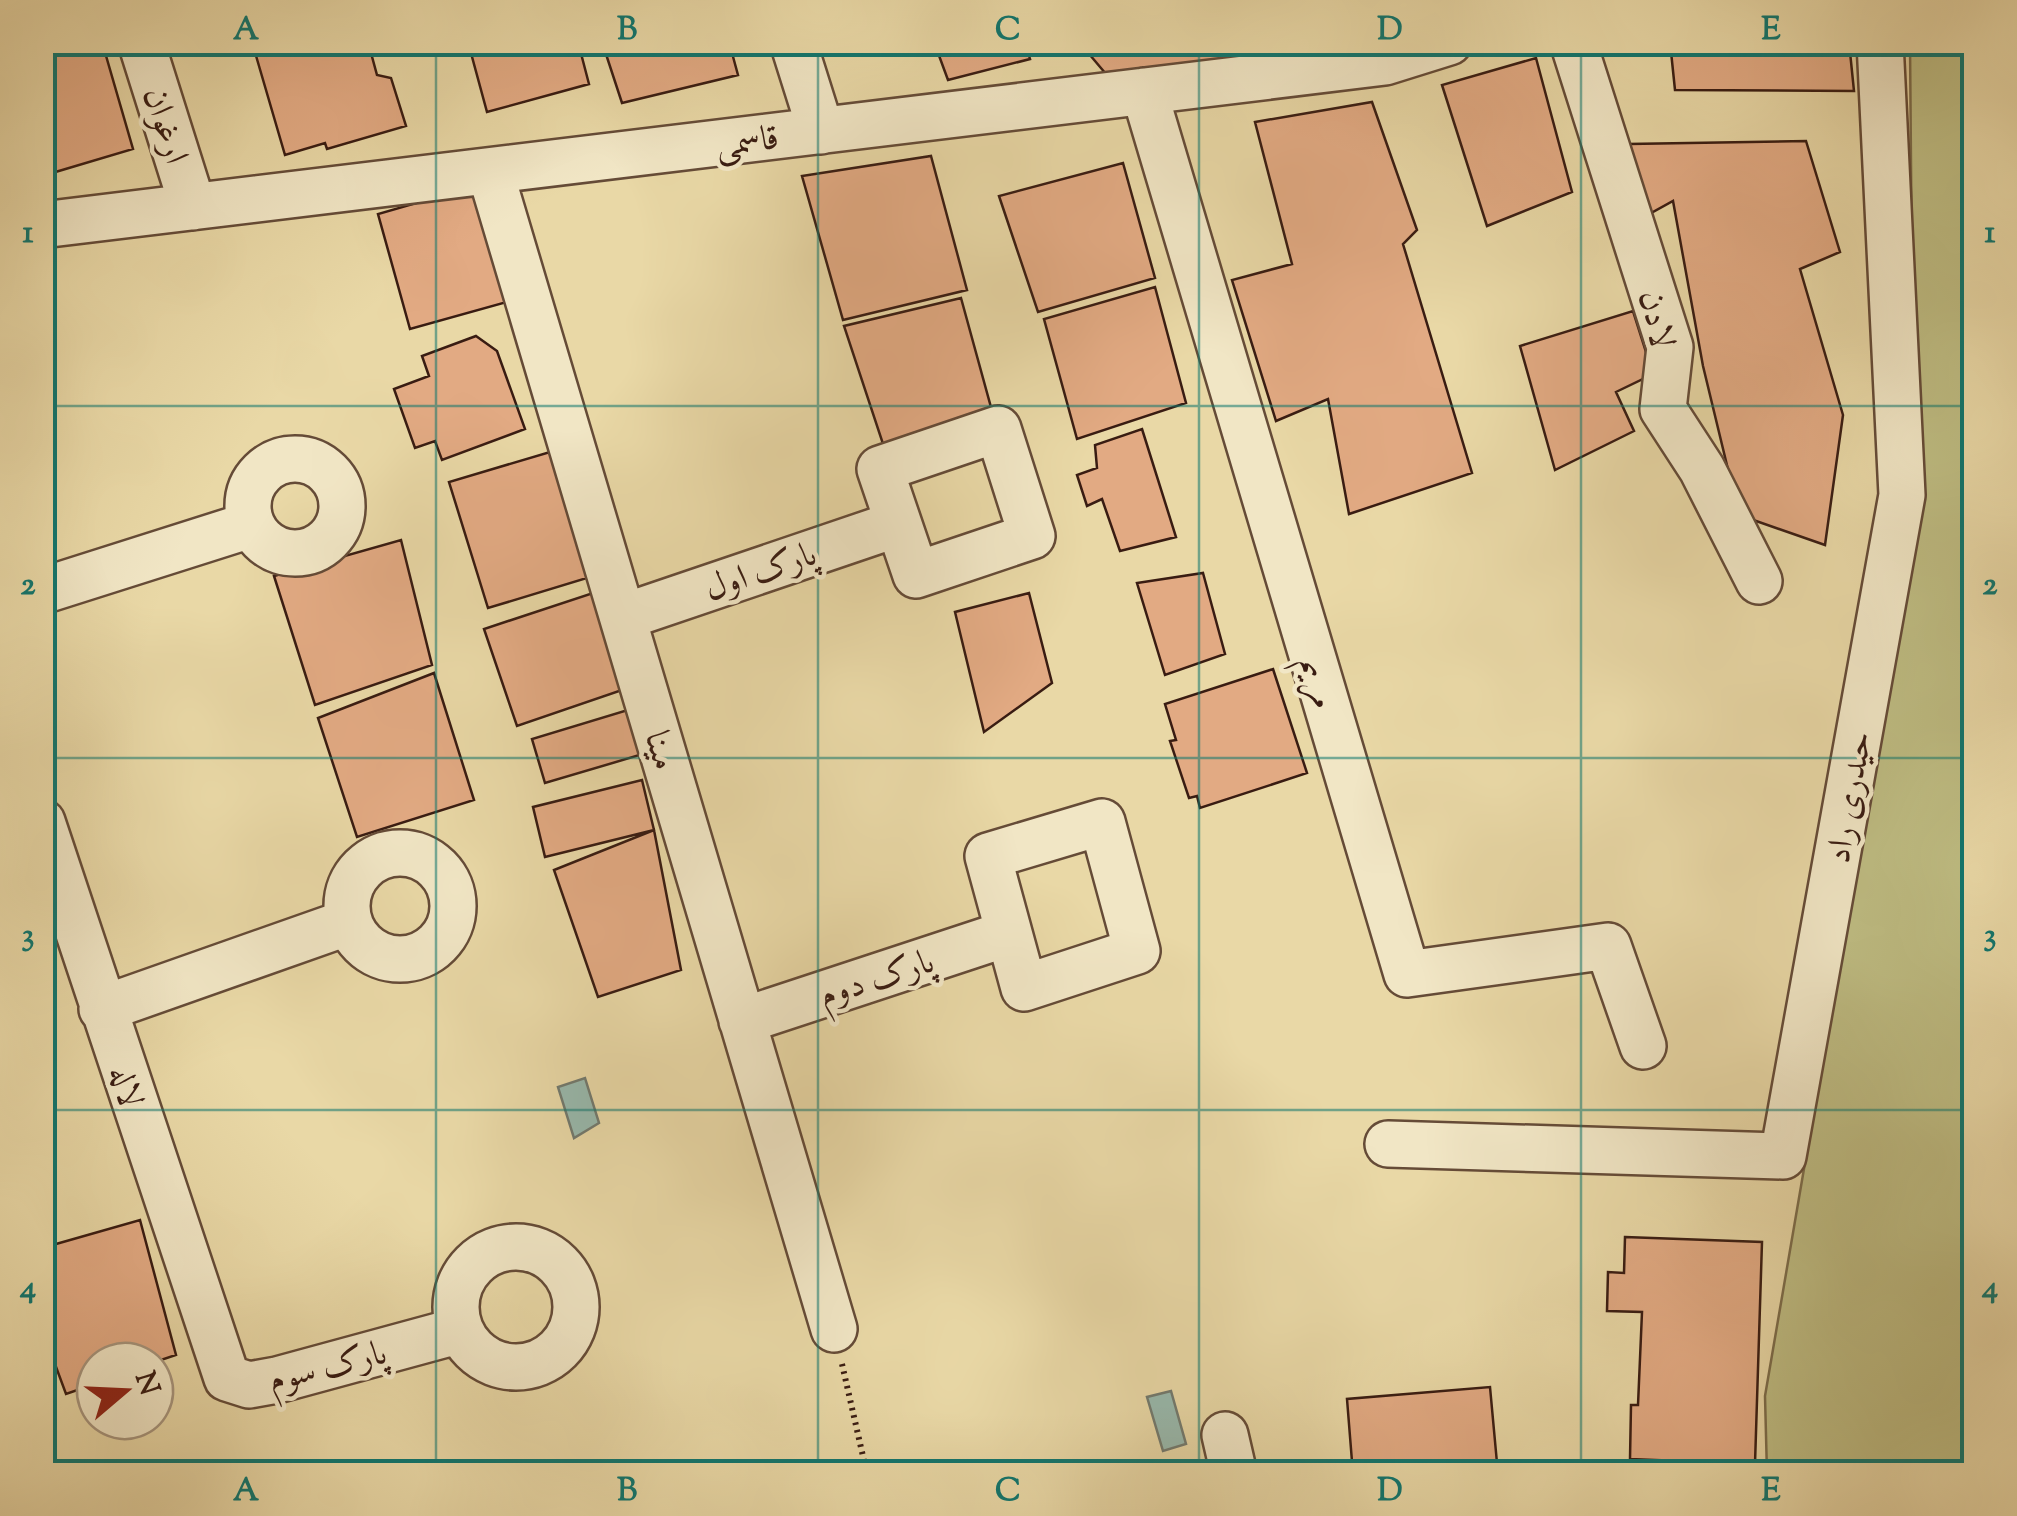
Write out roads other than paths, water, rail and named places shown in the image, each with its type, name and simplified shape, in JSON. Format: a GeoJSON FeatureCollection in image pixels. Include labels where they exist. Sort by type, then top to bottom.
{"type":"FeatureCollection","features":[{"type":"Feature","properties":{"kind":"street","name":"ارغوان"},"geometry":{"type":"LineString","coordinates":[[141,42],[193,207]]}},
{"type":"Feature","properties":{"kind":"street"},"geometry":{"type":"LineString","coordinates":[[793,42],[821,130]]}},
{"type":"Feature","properties":{"kind":"street","name":"قاسمی"},"geometry":{"type":"LineString","coordinates":[[42,225],[1385,62],[1450,42]]}},
{"type":"Feature","properties":{"kind":"street","name":"لادن"},"geometry":{"type":"LineString","coordinates":[[1573,42],[1670,347],[1663,410],[1702,469],[1760,581]]}},
{"type":"Feature","properties":{"kind":"street","name":"حیدری راد"},"geometry":{"type":"LineString","coordinates":[[1388,1144],[1783,1156],[1902,494],[1880,42]]}},
{"type":"Feature","properties":{"kind":"street","name":"مریم"},"geometry":{"type":"LineString","coordinates":[[1144,91],[1406,974],[1608,946],[1643,1046]]}},
{"type":"Feature","properties":{"kind":"street","name":"مینا"},"geometry":{"type":"LineString","coordinates":[[490,171],[834,1329]]}},
{"type":"Feature","properties":{"kind":"street","name":"پارک اول"},"geometry":{"type":"LineString","coordinates":[[623,617],[897,524]]}},
{"type":"Feature","properties":{"kind":"street"},"geometry":{"type":"LineString","coordinates":[[42,590],[250,525]]}},
{"type":"Feature","properties":{"kind":"street","name":"لاله"},"geometry":{"type":"LineString","coordinates":[[42,822],[215,1349]]}},
{"type":"Feature","properties":{"kind":"street"},"geometry":{"type":"LineString","coordinates":[[102,1009],[346,923]]}},
{"type":"Feature","properties":{"kind":"street","name":"پارک دوم"},"geometry":{"type":"LineString","coordinates":[[742,1020],[1010,932]]}},
{"type":"Feature","properties":{"kind":"street","name":"پارک سوم"},"geometry":{"type":"LineString","coordinates":[[215,1349],[227,1378],[249,1385],[457,1330]]}},
{"type":"Feature","properties":{"kind":"water"},"geometry":{"type":"Polygon","coordinates":[[[585,1078],[599,1123],[574,1138],[558,1087],[585,1078]]]}},
{"type":"Feature","properties":{"kind":"water"},"geometry":{"type":"Polygon","coordinates":[[[1171,1391],[1186,1444],[1163,1451],[1147,1397],[1171,1391]]]}}]}
